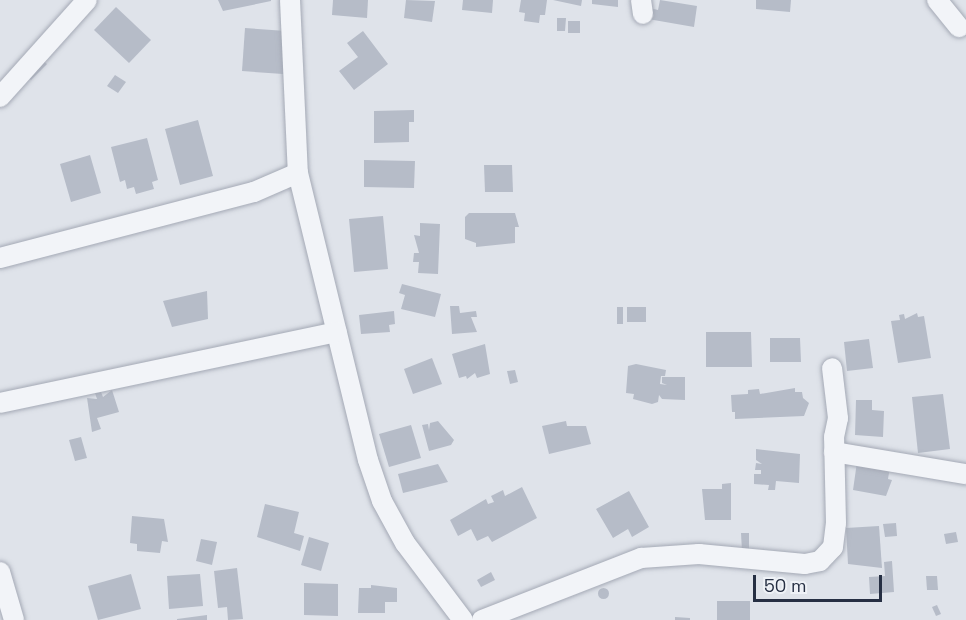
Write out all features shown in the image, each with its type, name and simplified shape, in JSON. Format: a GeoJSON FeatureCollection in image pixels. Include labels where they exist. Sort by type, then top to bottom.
{"type":"FeatureCollection","features":[{"type":"Feature","properties":{"kind":"street"},"geometry":{"type":"LineString","coordinates":[[0,97],[87,0]]}},
{"type":"Feature","properties":{"kind":"street"},"geometry":{"type":"LineString","coordinates":[[290,0],[298,173],[368,460],[382,501],[405,543],[463,620]]}},
{"type":"Feature","properties":{"kind":"street"},"geometry":{"type":"LineString","coordinates":[[937,0],[959,27]]}},
{"type":"Feature","properties":{"kind":"street"},"geometry":{"type":"LineString","coordinates":[[0,258],[254,192],[298,173]]}},
{"type":"Feature","properties":{"kind":"street"},"geometry":{"type":"LineString","coordinates":[[0,403],[337,332]]}},
{"type":"Feature","properties":{"kind":"street"},"geometry":{"type":"LineString","coordinates":[[482,620],[641,558],[699,554],[805,564],[820,561],[833,547],[834,535],[834,452],[838,418],[832,368]]}},
{"type":"Feature","properties":{"kind":"street"},"geometry":{"type":"LineString","coordinates":[[834,452],[966,474]]}},
{"type":"Feature","properties":{"kind":"street"},"geometry":{"type":"LineString","coordinates":[[0,572],[14,620]]}},
{"type":"Feature","properties":{"kind":"building"},"geometry":{"type":"Polygon","coordinates":[[[218,0],[271,0],[271,1],[223,11],[218,0]]]}},
{"type":"Feature","properties":{"kind":"building"},"geometry":{"type":"Polygon","coordinates":[[[333,0],[368,0],[367,18],[332,15],[333,0]]]}},
{"type":"Feature","properties":{"kind":"building"},"geometry":{"type":"Polygon","coordinates":[[[406,0],[435,1],[432,22],[404,18],[406,0]]]}},
{"type":"Feature","properties":{"kind":"building"},"geometry":{"type":"Polygon","coordinates":[[[463,0],[493,0],[492,13],[462,10],[463,0]]]}},
{"type":"Feature","properties":{"kind":"building"},"geometry":{"type":"Polygon","coordinates":[[[521,0],[547,0],[545,15],[540,15],[539,23],[524,21],[525,13],[519,12],[521,0]]]}},
{"type":"Feature","properties":{"kind":"building"},"geometry":{"type":"Polygon","coordinates":[[[553,0],[582,0],[581,6],[553,0]]]}},
{"type":"Feature","properties":{"kind":"building"},"geometry":{"type":"Polygon","coordinates":[[[592,0],[618,0],[618,7],[592,4],[592,0]]]}},
{"type":"Feature","properties":{"kind":"building"},"geometry":{"type":"Polygon","coordinates":[[[660,0],[697,6],[694,27],[648,19],[650,8],[658,10],[660,0]]]}},
{"type":"Feature","properties":{"kind":"building"},"geometry":{"type":"Polygon","coordinates":[[[756,0],[791,0],[790,12],[756,9],[756,0]]]}},
{"type":"Feature","properties":{"kind":"building"},"geometry":{"type":"Polygon","coordinates":[[[116,7],[151,40],[129,63],[94,30],[116,7]]]}},
{"type":"Feature","properties":{"kind":"building"},"geometry":{"type":"Polygon","coordinates":[[[557,18],[566,18],[565,31],[557,31],[557,18]]]}},
{"type":"Feature","properties":{"kind":"building"},"geometry":{"type":"Polygon","coordinates":[[[568,21],[580,21],[580,33],[568,33],[568,21]]]}},
{"type":"Feature","properties":{"kind":"building"},"geometry":{"type":"Polygon","coordinates":[[[245,28],[286,31],[283,74],[242,71],[245,28]]]}},
{"type":"Feature","properties":{"kind":"building"},"geometry":{"type":"Polygon","coordinates":[[[363,31],[388,64],[354,90],[339,71],[358,57],[347,43],[363,31]]]}},
{"type":"Feature","properties":{"kind":"building"},"geometry":{"type":"Polygon","coordinates":[[[42,60],[47,64],[31,80],[27,77],[42,60]]]}},
{"type":"Feature","properties":{"kind":"building"},"geometry":{"type":"Polygon","coordinates":[[[115,75],[126,82],[118,93],[107,86],[115,75]]]}},
{"type":"Feature","properties":{"kind":"building"},"geometry":{"type":"Polygon","coordinates":[[[414,110],[414,122],[409,122],[409,142],[374,143],[374,111],[414,110]]]}},
{"type":"Feature","properties":{"kind":"building"},"geometry":{"type":"Polygon","coordinates":[[[198,120],[213,176],[180,185],[165,129],[198,120]]]}},
{"type":"Feature","properties":{"kind":"building"},"geometry":{"type":"Polygon","coordinates":[[[147,138],[158,180],[152,182],[154,189],[136,194],[134,187],[127,189],[125,180],[120,182],[111,147],[147,138]]]}},
{"type":"Feature","properties":{"kind":"building"},"geometry":{"type":"Polygon","coordinates":[[[90,155],[101,193],[71,202],[60,164],[90,155]]]}},
{"type":"Feature","properties":{"kind":"building"},"geometry":{"type":"Polygon","coordinates":[[[364,160],[415,161],[414,188],[364,187],[364,160]]]}},
{"type":"Feature","properties":{"kind":"building"},"geometry":{"type":"Polygon","coordinates":[[[484,165],[512,165],[513,192],[485,192],[484,165]]]}},
{"type":"Feature","properties":{"kind":"building"},"geometry":{"type":"Polygon","coordinates":[[[469,213],[515,213],[519,227],[515,227],[515,243],[476,247],[476,243],[465,239],[465,217],[469,213]]]}},
{"type":"Feature","properties":{"kind":"building"},"geometry":{"type":"Polygon","coordinates":[[[383,216],[388,269],[354,272],[349,219],[383,216]]]}},
{"type":"Feature","properties":{"kind":"building"},"geometry":{"type":"Polygon","coordinates":[[[420,223],[440,224],[438,274],[418,273],[419,262],[413,262],[414,253],[419,253],[414,235],[420,236],[420,223]]]}},
{"type":"Feature","properties":{"kind":"building"},"geometry":{"type":"Polygon","coordinates":[[[402,284],[441,294],[435,317],[401,309],[405,295],[399,293],[402,284]]]}},
{"type":"Feature","properties":{"kind":"building"},"geometry":{"type":"Polygon","coordinates":[[[207,291],[208,319],[172,327],[163,301],[207,291]]]}},
{"type":"Feature","properties":{"kind":"building"},"geometry":{"type":"Polygon","coordinates":[[[450,306],[459,306],[460,313],[476,311],[477,317],[471,317],[477,332],[452,334],[450,306]]]}},
{"type":"Feature","properties":{"kind":"building"},"geometry":{"type":"Polygon","coordinates":[[[617,307],[623,307],[623,324],[617,324],[617,307]]]}},
{"type":"Feature","properties":{"kind":"building"},"geometry":{"type":"Polygon","coordinates":[[[627,307],[646,307],[646,322],[627,322],[627,307]]]}},
{"type":"Feature","properties":{"kind":"building"},"geometry":{"type":"Polygon","coordinates":[[[394,311],[395,324],[389,325],[390,332],[361,334],[359,315],[394,311]]]}},
{"type":"Feature","properties":{"kind":"building"},"geometry":{"type":"Polygon","coordinates":[[[917,313],[918,317],[924,316],[931,358],[898,363],[891,321],[900,320],[899,315],[904,314],[905,319],[917,313]]]}},
{"type":"Feature","properties":{"kind":"building"},"geometry":{"type":"Polygon","coordinates":[[[706,332],[751,332],[752,367],[706,367],[706,332]]]}},
{"type":"Feature","properties":{"kind":"building"},"geometry":{"type":"Polygon","coordinates":[[[770,338],[800,338],[801,362],[770,362],[770,338]]]}},
{"type":"Feature","properties":{"kind":"building"},"geometry":{"type":"Polygon","coordinates":[[[869,339],[873,368],[847,371],[844,342],[869,339]]]}},
{"type":"Feature","properties":{"kind":"building"},"geometry":{"type":"Polygon","coordinates":[[[485,344],[490,374],[477,378],[475,373],[467,379],[466,376],[459,378],[452,354],[485,344]]]}},
{"type":"Feature","properties":{"kind":"building"},"geometry":{"type":"Polygon","coordinates":[[[432,358],[442,384],[413,394],[404,369],[432,358]]]}},
{"type":"Feature","properties":{"kind":"building"},"geometry":{"type":"Polygon","coordinates":[[[636,364],[666,370],[665,376],[661,376],[660,384],[667,385],[662,383],[662,377],[685,377],[685,400],[662,399],[659,395],[658,402],[652,404],[633,399],[634,394],[626,393],[628,366],[636,364]]]}},
{"type":"Feature","properties":{"kind":"building"},"geometry":{"type":"Polygon","coordinates":[[[515,370],[518,382],[510,384],[507,371],[515,370]]]}},
{"type":"Feature","properties":{"kind":"building"},"geometry":{"type":"Polygon","coordinates":[[[795,388],[795,392],[802,392],[803,398],[809,403],[804,416],[735,419],[735,412],[732,412],[731,395],[748,394],[748,390],[759,389],[760,394],[795,388]]]}},
{"type":"Feature","properties":{"kind":"building"},"geometry":{"type":"Polygon","coordinates":[[[112,390],[119,412],[97,418],[101,429],[92,432],[87,398],[97,399],[95,393],[101,392],[103,397],[112,390]]]}},
{"type":"Feature","properties":{"kind":"building"},"geometry":{"type":"Polygon","coordinates":[[[943,394],[950,449],[918,453],[912,397],[943,394]]]}},
{"type":"Feature","properties":{"kind":"building"},"geometry":{"type":"Polygon","coordinates":[[[856,400],[872,400],[872,410],[884,411],[883,437],[855,435],[856,400]]]}},
{"type":"Feature","properties":{"kind":"building"},"geometry":{"type":"Polygon","coordinates":[[[438,421],[454,440],[451,445],[429,451],[422,425],[428,424],[429,430],[430,423],[438,421]]]}},
{"type":"Feature","properties":{"kind":"building"},"geometry":{"type":"Polygon","coordinates":[[[566,421],[567,426],[586,426],[591,444],[549,454],[542,426],[566,421]]]}},
{"type":"Feature","properties":{"kind":"building"},"geometry":{"type":"Polygon","coordinates":[[[411,425],[421,458],[389,467],[379,434],[411,425]]]}},
{"type":"Feature","properties":{"kind":"building"},"geometry":{"type":"Polygon","coordinates":[[[81,437],[87,458],[75,461],[69,440],[81,437]]]}},
{"type":"Feature","properties":{"kind":"building"},"geometry":{"type":"Polygon","coordinates":[[[756,449],[800,454],[799,483],[776,481],[775,490],[768,490],[769,485],[754,484],[754,474],[761,474],[761,470],[755,470],[756,463],[762,464],[756,460],[756,449]]]}},
{"type":"Feature","properties":{"kind":"building"},"geometry":{"type":"Polygon","coordinates":[[[857,462],[890,467],[888,479],[892,480],[886,496],[853,490],[857,462]]]}},
{"type":"Feature","properties":{"kind":"building"},"geometry":{"type":"Polygon","coordinates":[[[438,464],[448,482],[403,493],[398,474],[438,464]]]}},
{"type":"Feature","properties":{"kind":"building"},"geometry":{"type":"Polygon","coordinates":[[[731,483],[731,520],[705,520],[702,489],[722,489],[722,484],[731,483]]]}},
{"type":"Feature","properties":{"kind":"building"},"geometry":{"type":"Polygon","coordinates":[[[522,487],[537,518],[492,542],[488,536],[477,541],[471,529],[458,536],[450,520],[486,499],[488,504],[494,502],[491,496],[503,490],[505,496],[522,487]]]}},
{"type":"Feature","properties":{"kind":"building"},"geometry":{"type":"Polygon","coordinates":[[[629,491],[649,527],[632,537],[628,529],[613,538],[596,509],[629,491]]]}},
{"type":"Feature","properties":{"kind":"building"},"geometry":{"type":"Polygon","coordinates":[[[265,504],[299,512],[294,533],[304,536],[300,551],[257,537],[265,504]]]}},
{"type":"Feature","properties":{"kind":"building"},"geometry":{"type":"Polygon","coordinates":[[[132,516],[164,519],[168,542],[162,541],[160,553],[137,551],[137,544],[130,543],[132,516]]]}},
{"type":"Feature","properties":{"kind":"building"},"geometry":{"type":"Polygon","coordinates":[[[896,523],[897,536],[885,537],[883,524],[896,523]]]}},
{"type":"Feature","properties":{"kind":"building"},"geometry":{"type":"Polygon","coordinates":[[[879,526],[882,568],[848,564],[846,528],[879,526]]]}},
{"type":"Feature","properties":{"kind":"building"},"geometry":{"type":"Polygon","coordinates":[[[956,532],[958,542],[946,544],[944,534],[956,532]]]}},
{"type":"Feature","properties":{"kind":"building"},"geometry":{"type":"Polygon","coordinates":[[[741,533],[749,533],[749,550],[742,551],[741,533]]]}},
{"type":"Feature","properties":{"kind":"building"},"geometry":{"type":"Polygon","coordinates":[[[309,537],[329,543],[321,571],[301,565],[309,537]]]}},
{"type":"Feature","properties":{"kind":"building"},"geometry":{"type":"Polygon","coordinates":[[[201,539],[217,542],[212,565],[196,561],[201,539]]]}},
{"type":"Feature","properties":{"kind":"building"},"geometry":{"type":"Polygon","coordinates":[[[892,561],[894,592],[870,594],[869,577],[885,576],[884,562],[892,561]]]}},
{"type":"Feature","properties":{"kind":"building"},"geometry":{"type":"Polygon","coordinates":[[[237,568],[243,619],[228,620],[227,607],[218,608],[214,571],[237,568]]]}},
{"type":"Feature","properties":{"kind":"building"},"geometry":{"type":"Polygon","coordinates":[[[491,572],[495,580],[481,587],[477,580],[491,572]]]}},
{"type":"Feature","properties":{"kind":"building"},"geometry":{"type":"Polygon","coordinates":[[[131,574],[141,609],[98,620],[88,586],[131,574]]]}},
{"type":"Feature","properties":{"kind":"building"},"geometry":{"type":"Polygon","coordinates":[[[200,574],[203,606],[169,609],[167,576],[200,574]]]}},
{"type":"Feature","properties":{"kind":"building"},"geometry":{"type":"Polygon","coordinates":[[[926,576],[937,576],[938,590],[927,590],[926,576]]]}},
{"type":"Feature","properties":{"kind":"building"},"geometry":{"type":"Polygon","coordinates":[[[304,583],[338,584],[338,616],[304,615],[304,583]]]}},
{"type":"Feature","properties":{"kind":"building"},"geometry":{"type":"Polygon","coordinates":[[[371,585],[397,588],[397,602],[385,602],[385,613],[358,613],[359,588],[371,588],[371,585]]]}},
{"type":"Feature","properties":{"kind":"building"},"geometry":{"type":"Polygon","coordinates":[[[603,587],[609,593],[603,599],[597,593],[603,587]]]}},
{"type":"Feature","properties":{"kind":"building"},"geometry":{"type":"Polygon","coordinates":[[[717,601],[750,601],[750,620],[717,620],[717,601]]]}},
{"type":"Feature","properties":{"kind":"building"},"geometry":{"type":"Polygon","coordinates":[[[937,605],[941,614],[936,616],[932,607],[937,605]]]}},
{"type":"Feature","properties":{"kind":"building"},"geometry":{"type":"Polygon","coordinates":[[[207,615],[207,620],[177,620],[177,619],[207,615]]]}},
{"type":"Feature","properties":{"kind":"building"},"geometry":{"type":"Polygon","coordinates":[[[675,617],[690,618],[690,620],[675,620],[675,617]]]}}]}
